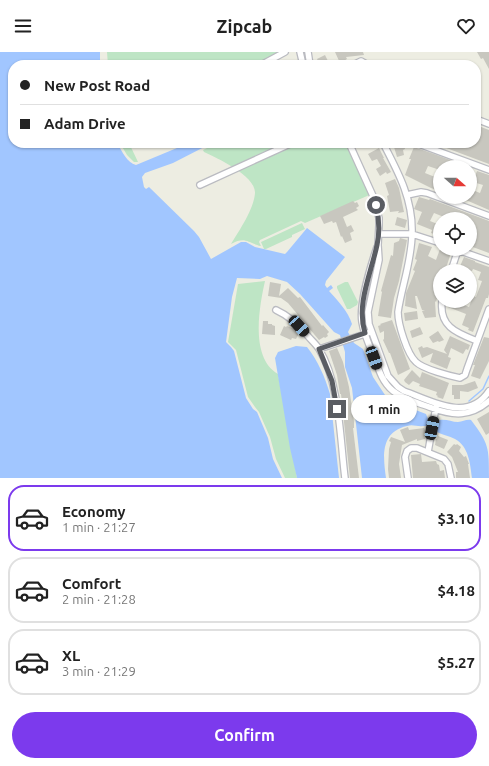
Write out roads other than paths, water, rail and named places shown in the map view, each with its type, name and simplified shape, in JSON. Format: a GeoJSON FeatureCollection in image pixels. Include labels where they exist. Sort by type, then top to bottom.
{"type":"FeatureCollection","features":[{"type":"Feature","properties":{"kind":"street"},"geometry":{"type":"LineString","coordinates":[[270,60],[285,52]]}},
{"type":"Feature","properties":{"kind":"street"},"geometry":{"type":"LineString","coordinates":[[200,184],[281,148]]}},
{"type":"Feature","properties":{"kind":"street"},"geometry":{"type":"LineString","coordinates":[[350,148],[374,196],[379,218],[379,260],[368,318],[386,371],[392,382],[404,390],[452,408],[472,405],[484,397],[489,391]]}},
{"type":"Feature","properties":{"kind":"street"},"geometry":{"type":"LineString","coordinates":[[387,148],[407,195],[411,215],[412,234],[409,261],[398,318],[413,359],[421,365],[451,376],[460,378],[465,375],[489,309]]}},
{"type":"Feature","properties":{"kind":"street"},"geometry":{"type":"LineString","coordinates":[[430,148],[489,170]]}},
{"type":"Feature","properties":{"kind":"street"},"geometry":{"type":"LineString","coordinates":[[407,195],[421,192],[427,193],[489,216]]}},
{"type":"Feature","properties":{"kind":"street"},"geometry":{"type":"LineString","coordinates":[[379,234],[412,234],[433,241]]}},
{"type":"Feature","properties":{"kind":"street"},"geometry":{"type":"LineString","coordinates":[[378,245],[371,265],[362,311],[362,322],[379,371],[389,387],[403,397],[450,414],[461,414],[477,410],[489,402],[484,397]]}},
{"type":"Feature","properties":{"kind":"street"},"geometry":{"type":"LineString","coordinates":[[474,256],[489,261]]}},
{"type":"Feature","properties":{"kind":"street"},"geometry":{"type":"LineString","coordinates":[[442,308],[443,315],[448,326],[453,331],[477,341]]}},
{"type":"Feature","properties":{"kind":"street"},"geometry":{"type":"LineString","coordinates":[[276,310],[295,322],[319,349],[327,367],[334,388],[344,478]]}},
{"type":"Feature","properties":{"kind":"street"},"geometry":{"type":"LineString","coordinates":[[319,349],[372,331]]}},
{"type":"Feature","properties":{"kind":"street"},"geometry":{"type":"LineString","coordinates":[[428,452],[437,402]]}},
{"type":"Feature","properties":{"kind":"street"},"geometry":{"type":"LineString","coordinates":[[408,478],[405,457],[407,451],[411,448],[417,448],[444,459],[448,464],[451,478]]}},
{"type":"Feature","properties":{"kind":"water"},"geometry":{"type":"Polygon","coordinates":[[[0,52],[100,52],[100,60],[8,60],[8,148],[120,148],[127,159],[136,165],[177,148],[202,148],[173,163],[145,173],[142,177],[144,187],[146,189],[149,187],[194,231],[211,259],[241,242],[246,242],[255,247],[285,254],[307,228],[345,257],[326,281],[325,285],[327,288],[331,285],[333,288],[329,291],[348,315],[352,324],[348,332],[354,343],[363,349],[373,377],[385,395],[400,404],[426,414],[428,419],[436,422],[441,420],[458,422],[471,420],[485,441],[489,459],[489,478],[472,478],[468,456],[460,442],[437,432],[435,426],[411,425],[398,429],[392,434],[385,446],[384,462],[386,478],[362,478],[352,388],[345,367],[345,352],[340,335],[334,332],[300,294],[287,282],[267,276],[260,279],[237,278],[232,297],[226,342],[234,351],[246,398],[253,409],[257,412],[268,438],[273,459],[282,478],[0,478],[0,52]]]}},
{"type":"Feature","properties":{"kind":"water"},"geometry":{"type":"Polygon","coordinates":[[[296,346],[307,347],[311,352],[323,375],[330,394],[339,478],[297,478],[290,448],[275,358],[278,352],[296,346]]]}},
{"type":"Feature","properties":{"kind":"waterway"},"geometry":{"type":"LineString","coordinates":[[469,401],[483,389],[489,376]]}}]}
